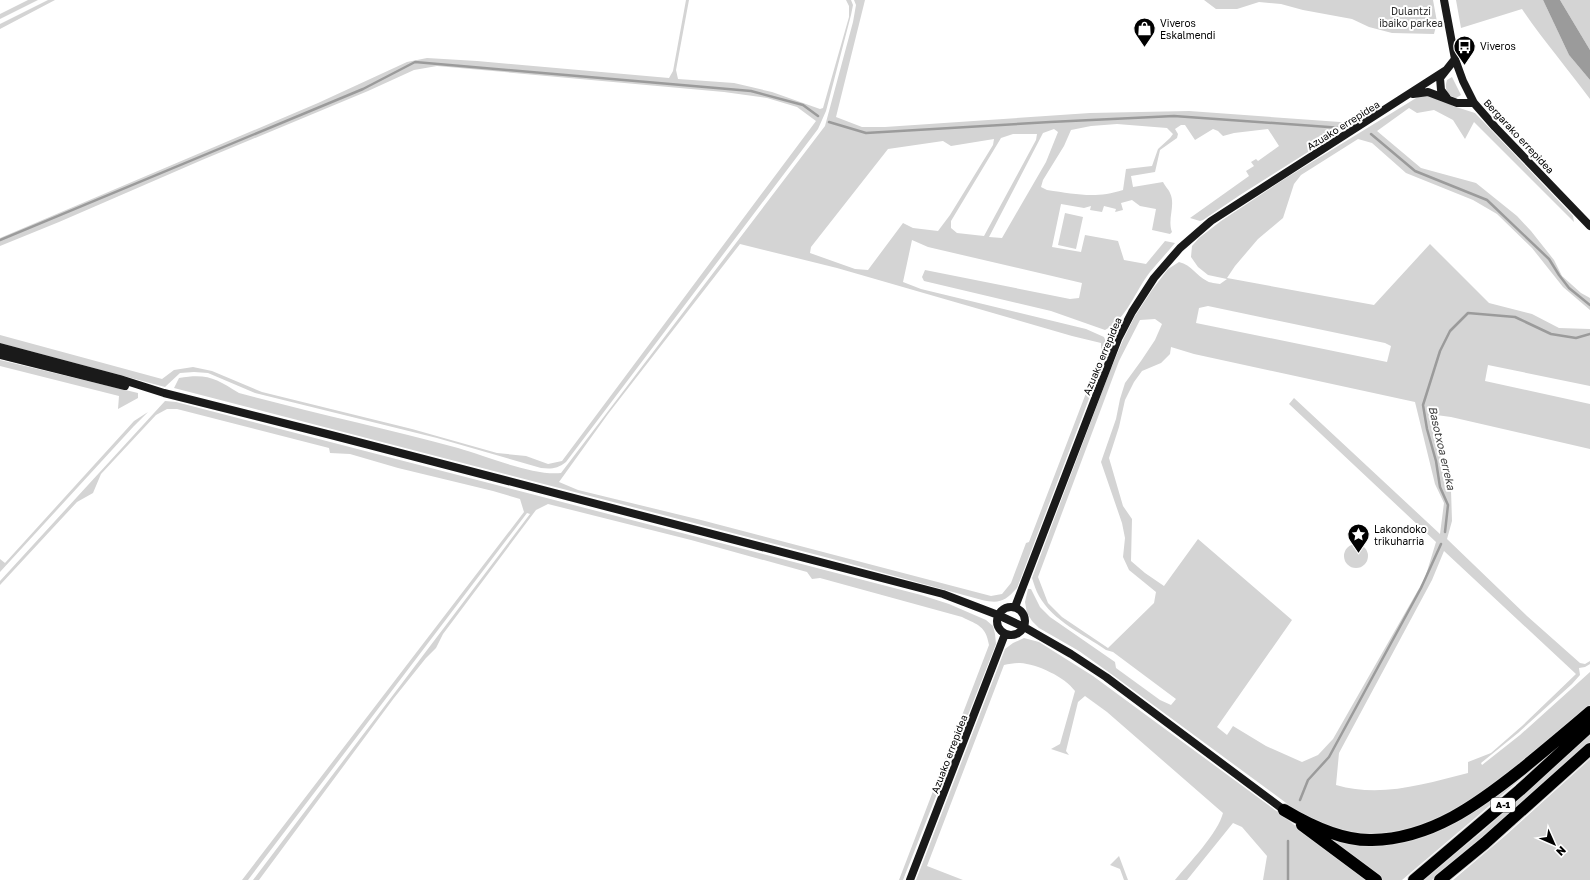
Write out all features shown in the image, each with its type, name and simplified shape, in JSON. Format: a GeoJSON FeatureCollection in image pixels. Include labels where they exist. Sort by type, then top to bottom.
{"type":"FeatureCollection","features":[{"type":"Feature","properties":{"kind":"highway"},"geometry":{"type":"LineString","coordinates":[[1284,810],[1300,819],[1330,832],[1371,840],[1399,837],[1432,828],[1456,816],[1494,791],[1590,712]]}},
{"type":"Feature","properties":{"kind":"highway","name":"A-1"},"geometry":{"type":"LineString","coordinates":[[1414,880],[1520,790],[1590,726]]}},
{"type":"Feature","properties":{"kind":"highway","name":"A-1"},"geometry":{"type":"LineString","coordinates":[[1440,880],[1491,838],[1590,749]]}},
{"type":"Feature","properties":{"kind":"highway"},"geometry":{"type":"LineString","coordinates":[[1284,810],[1312,833],[1375,879]]}},
{"type":"Feature","properties":{"kind":"main road","name":"Bergarako errepidea"},"geometry":{"type":"LineString","coordinates":[[1444,0],[1455,59],[1463,82],[1474,103],[1590,226]]}},
{"type":"Feature","properties":{"kind":"main road"},"geometry":{"type":"LineString","coordinates":[[1447,99],[1439,84],[1440,78],[1455,59]]}},
{"type":"Feature","properties":{"kind":"main road","name":"Azuako errepidea"},"geometry":{"type":"LineString","coordinates":[[1015,607],[1107,363],[1132,312],[1154,278],[1180,248],[1211,221],[1410,94],[1439,73],[1446,70]]}},
{"type":"Feature","properties":{"kind":"main road"},"geometry":{"type":"LineString","coordinates":[[1410,94],[1428,92],[1457,103],[1474,103]]}},
{"type":"Feature","properties":{"kind":"main road"},"geometry":{"type":"LineString","coordinates":[[0,347],[120,379],[152,390]]}},
{"type":"Feature","properties":{"kind":"main road"},"geometry":{"type":"LineString","coordinates":[[0,356],[118,384],[152,390],[331,435],[943,594],[1024,626],[1051,642],[1106,677],[1284,810]]}},
{"type":"Feature","properties":{"kind":"main road"},"geometry":{"type":"LineString","coordinates":[[1008,607],[1015,607],[1022,611],[1025,619],[1024,626],[1016,634],[1005,634],[998,626],[996,620],[1002,610],[1008,607]]}},
{"type":"Feature","properties":{"kind":"main road","name":"Azuako errepidea"},"geometry":{"type":"LineString","coordinates":[[910,880],[1005,634]]}},
{"type":"Feature","properties":{"kind":"green space"},"geometry":{"type":"Polygon","coordinates":[[[28,0],[38,0],[0,19],[0,14],[28,0]]]}},
{"type":"Feature","properties":{"kind":"green space"},"geometry":{"type":"Polygon","coordinates":[[[48,0],[55,0],[0,29],[0,24],[48,0]]]}},
{"type":"Feature","properties":{"kind":"green space"},"geometry":{"type":"Polygon","coordinates":[[[686,0],[689,0],[676,70],[678,79],[734,83],[772,92],[820,109],[823,108],[849,17],[849,6],[846,0],[851,0],[853,5],[826,111],[818,129],[566,462],[560,466],[541,468],[437,438],[255,393],[208,373],[180,373],[165,387],[0,343],[0,335],[162,379],[174,370],[193,367],[212,371],[262,392],[412,429],[497,453],[526,456],[548,464],[562,461],[816,121],[797,107],[767,98],[724,92],[437,66],[414,70],[368,91],[0,246],[0,238],[318,103],[407,62],[427,58],[477,61],[669,78],[673,71],[686,0]]]}},
{"type":"Feature","properties":{"kind":"green space"},"geometry":{"type":"Polygon","coordinates":[[[854,0],[865,0],[836,117],[862,127],[885,127],[1090,113],[1189,111],[1354,123],[1200,221],[1190,218],[1249,176],[1246,171],[1254,166],[1251,162],[1256,159],[1258,161],[1279,146],[1268,129],[1234,133],[1223,136],[1218,131],[1213,129],[1195,140],[1185,125],[1181,125],[1175,129],[1178,134],[1177,138],[1160,150],[1155,172],[1131,176],[1133,187],[1163,182],[1172,198],[1170,222],[1172,232],[1170,234],[1152,230],[1156,209],[1140,206],[1132,200],[1121,203],[1123,210],[1115,212],[1116,209],[1104,206],[1102,212],[1090,210],[1091,206],[1084,208],[1061,204],[1052,247],[1081,252],[1085,235],[1118,241],[1124,260],[1146,264],[1165,241],[1175,243],[1150,272],[1125,312],[1113,325],[1105,330],[1051,311],[924,281],[922,277],[925,270],[1070,299],[1079,298],[1082,283],[928,247],[912,240],[903,282],[921,289],[1086,329],[1104,337],[1106,342],[1106,354],[1017,588],[1005,599],[993,602],[982,600],[825,557],[174,388],[179,378],[197,376],[211,378],[239,393],[458,448],[523,469],[561,473],[825,126],[853,22],[856,5],[854,0]],[[1117,124],[1091,126],[1071,130],[1064,146],[1043,180],[1041,187],[1047,190],[1085,195],[1113,193],[1123,190],[1126,169],[1152,166],[1158,149],[1173,134],[1167,128],[1117,124]],[[1054,129],[1043,133],[989,237],[1002,238],[1046,162],[1058,132],[1054,129]],[[1013,134],[1001,138],[951,221],[951,228],[957,233],[984,236],[1036,140],[1037,134],[1013,134]],[[994,139],[951,146],[943,141],[888,149],[811,247],[810,253],[855,269],[868,270],[903,223],[913,228],[938,231],[950,215],[993,145],[994,139]],[[740,244],[608,414],[559,482],[578,490],[701,520],[991,596],[1002,594],[1011,583],[1026,543],[1029,542],[1101,354],[1101,343],[837,268],[740,244]]]}},
{"type":"Feature","properties":{"kind":"green space","name":"Dulantzi ibaiko parkea"},"geometry":{"type":"Polygon","coordinates":[[[1204,0],[1433,0],[1437,22],[1434,34],[1392,33],[1369,27],[1352,19],[1303,10],[1281,4],[1259,2],[1237,9],[1216,9],[1204,0]]]}},
{"type":"Feature","properties":{"kind":"green space"},"geometry":{"type":"Polygon","coordinates":[[[1456,0],[1543,0],[1569,55],[1590,80],[1590,99],[1522,9],[1461,28],[1456,0]]]}},
{"type":"Feature","properties":{"kind":"green space"},"geometry":{"type":"Polygon","coordinates":[[[1560,0],[1590,0],[1590,50],[1560,0]]]}},
{"type":"Feature","properties":{"kind":"green space"},"geometry":{"type":"Polygon","coordinates":[[[1452,77],[1461,95],[1456,98],[1450,95],[1446,89],[1447,80],[1452,77]]]}},
{"type":"Feature","properties":{"kind":"green space"},"geometry":{"type":"Polygon","coordinates":[[[1421,95],[1435,96],[1453,106],[1475,113],[1573,216],[1574,222],[1474,122],[1465,139],[1453,120],[1434,110],[1417,113],[1409,108],[1377,131],[1421,168],[1476,183],[1517,216],[1554,260],[1562,276],[1581,293],[1590,298],[1590,310],[1563,287],[1532,248],[1497,214],[1473,200],[1406,173],[1372,143],[1358,139],[1301,175],[1294,184],[1283,218],[1258,239],[1235,266],[1227,278],[1374,305],[1430,244],[1489,303],[1532,314],[1559,328],[1590,329],[1590,386],[1488,365],[1485,381],[1590,404],[1590,449],[1451,417],[1429,414],[1451,490],[1452,521],[1447,539],[1527,616],[1580,663],[1585,664],[1590,661],[1590,664],[1579,668],[1580,675],[1572,684],[1518,733],[1481,763],[1482,765],[1520,735],[1590,672],[1590,705],[1566,726],[1473,799],[1434,821],[1414,829],[1392,833],[1370,834],[1352,832],[1301,814],[1079,651],[1039,628],[1027,613],[1025,602],[1028,589],[1031,589],[1040,607],[1050,617],[1115,662],[1116,668],[1160,700],[1171,705],[1176,699],[1113,652],[1106,650],[1060,620],[1045,605],[1038,594],[1032,578],[1110,371],[1135,316],[1168,269],[1179,262],[1191,268],[1208,282],[1220,284],[1227,279],[1208,275],[1198,267],[1191,257],[1192,246],[1199,238],[1221,221],[1286,178],[1421,95]],[[1208,306],[1199,308],[1196,323],[1387,362],[1391,346],[1385,343],[1208,306]],[[1155,319],[1140,320],[1119,361],[1038,577],[1048,603],[1062,617],[1108,648],[1154,603],[1156,592],[1129,570],[1123,557],[1125,538],[1122,523],[1101,462],[1116,419],[1125,383],[1155,340],[1162,324],[1155,319]],[[1171,347],[1170,354],[1161,363],[1142,371],[1134,382],[1125,400],[1119,427],[1109,458],[1123,506],[1132,519],[1131,561],[1164,586],[1198,539],[1292,620],[1217,727],[1227,735],[1233,726],[1266,746],[1302,762],[1318,755],[1333,739],[1425,578],[1436,542],[1289,404],[1294,398],[1440,534],[1444,503],[1435,484],[1415,402],[1194,354],[1171,347]],[[1444,551],[1432,580],[1339,753],[1336,785],[1353,789],[1386,790],[1419,785],[1468,773],[1468,762],[1491,753],[1522,726],[1576,674],[1444,551]]]}},
{"type":"Feature","properties":{"kind":"green space"},"geometry":{"type":"Polygon","coordinates":[[[1065,213],[1083,217],[1076,249],[1058,245],[1065,213]]]}},
{"type":"Feature","properties":{"kind":"green space"},"geometry":{"type":"Polygon","coordinates":[[[0,360],[138,393],[138,398],[118,409],[119,396],[0,366],[0,360]]]}},
{"type":"Feature","properties":{"kind":"green space"},"geometry":{"type":"Polygon","coordinates":[[[165,401],[176,402],[921,595],[949,604],[986,620],[993,626],[996,644],[903,880],[899,880],[989,645],[986,634],[983,630],[977,624],[962,617],[820,578],[812,579],[807,572],[691,540],[548,504],[536,510],[443,634],[436,648],[426,658],[394,698],[259,880],[253,880],[530,514],[527,513],[248,880],[242,880],[524,512],[520,499],[493,491],[398,468],[350,454],[330,453],[329,448],[177,409],[167,409],[156,415],[101,474],[93,493],[77,502],[0,585],[0,581],[165,401]]]}},
{"type":"Feature","properties":{"kind":"green space"},"geometry":{"type":"Polygon","coordinates":[[[148,412],[0,572],[0,559],[5,563],[134,421],[148,412]]]}},
{"type":"Feature","properties":{"kind":"green space"},"geometry":{"type":"Polygon","coordinates":[[[1356,544],[1361,545],[1367,551],[1367,561],[1361,567],[1356,568],[1351,567],[1345,561],[1344,556],[1345,551],[1351,545],[1356,544]]]}},
{"type":"Feature","properties":{"kind":"green space"},"geometry":{"type":"Polygon","coordinates":[[[1024,638],[1039,642],[1093,676],[1271,807],[1366,880],[1263,880],[1267,856],[1242,827],[1233,823],[1187,880],[1175,880],[1209,839],[1223,813],[1107,712],[1085,696],[1078,702],[1066,751],[1069,755],[1051,749],[1060,744],[1075,691],[1058,676],[1034,666],[1020,663],[1004,665],[927,866],[963,880],[916,880],[1005,649],[1024,638]]]}},
{"type":"Feature","properties":{"kind":"green space"},"geometry":{"type":"Polygon","coordinates":[[[1590,733],[1590,742],[1506,818],[1432,880],[1423,880],[1483,831],[1590,733]]]}},
{"type":"Feature","properties":{"kind":"green space"},"geometry":{"type":"Polygon","coordinates":[[[1590,759],[1590,880],[1453,880],[1506,835],[1590,759]]]}},
{"type":"Feature","properties":{"kind":"green space"},"geometry":{"type":"Polygon","coordinates":[[[1541,762],[1402,880],[1375,880],[1320,832],[1421,836],[1541,762]]]}},
{"type":"Feature","properties":{"kind":"green space"},"geometry":{"type":"Polygon","coordinates":[[[1119,856],[1128,880],[1124,880],[1120,869],[1110,865],[1119,856]]]}},
{"type":"Feature","properties":{"kind":"shaded area"},"geometry":{"type":"Polygon","coordinates":[[[1543,0],[1560,0],[1590,50],[1590,80],[1569,55],[1543,0]]]}},
{"type":"Feature","properties":{"kind":"waterway"},"geometry":{"type":"LineString","coordinates":[[0,240],[363,89],[415,62],[751,91],[803,105],[818,116]]}},
{"type":"Feature","properties":{"kind":"waterway"},"geometry":{"type":"LineString","coordinates":[[829,122],[866,133],[1174,116],[1342,128]]}},
{"type":"Feature","properties":{"kind":"waterway"},"geometry":{"type":"LineString","coordinates":[[1371,134],[1415,171],[1487,200],[1549,259],[1569,288],[1590,305]]}},
{"type":"Feature","properties":{"kind":"waterway","name":"Basotxoa erreka"},"geometry":{"type":"LineString","coordinates":[[1445,532],[1448,505],[1440,487],[1436,461],[1427,429],[1423,405],[1440,351],[1450,331],[1468,313],[1515,317],[1551,334],[1576,338],[1590,334]]}},
{"type":"Feature","properties":{"kind":"waterway","name":"Basotxoa erreka"},"geometry":{"type":"LineString","coordinates":[[1300,800],[1308,780],[1329,757],[1421,588],[1441,544]]}},
{"type":"Feature","properties":{"kind":"waterway","name":"Basotxoa erreka"},"geometry":{"type":"LineString","coordinates":[[1288,841],[1288,880]]}},
{"type":"Feature","properties":{"kind":"place","name":"Viveros Eskalmendi"},"geometry":{"type":"Point","coordinates":[1145,48]}},
{"type":"Feature","properties":{"kind":"place","name":"Viveros"},"geometry":{"type":"Point","coordinates":[1465,66]}},
{"type":"Feature","properties":{"kind":"place","name":"Lakondoko trikuharria"},"geometry":{"type":"Point","coordinates":[1358,554]}}]}
